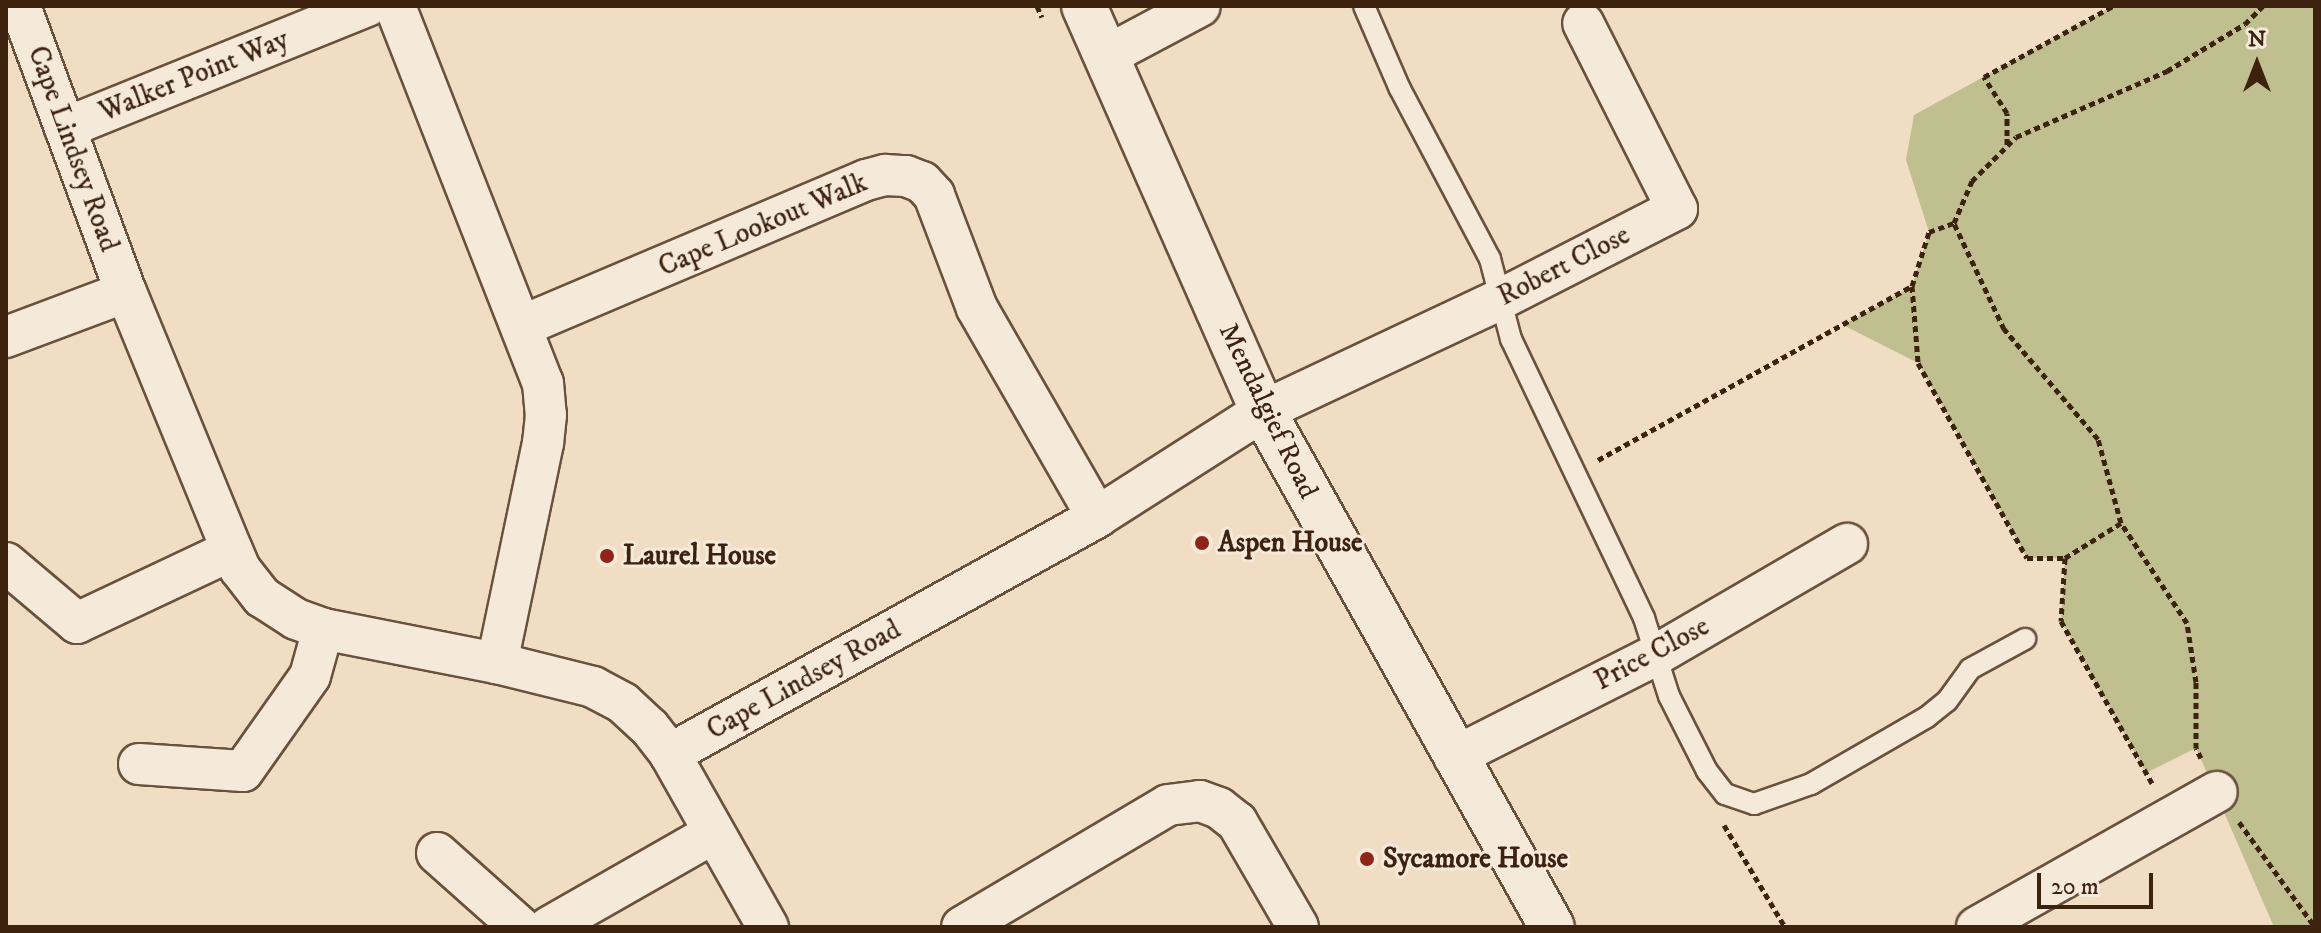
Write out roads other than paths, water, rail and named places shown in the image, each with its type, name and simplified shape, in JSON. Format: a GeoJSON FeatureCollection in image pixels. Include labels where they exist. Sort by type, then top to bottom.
{"type":"FeatureCollection","features":[{"type":"Feature","properties":{"kind":"street","name":"Cape Lindsey Road"},"geometry":{"type":"LineString","coordinates":[[20,6],[126,292],[240,569],[262,597],[296,619],[323,629],[497,663],[593,687],[623,703],[650,728],[670,754],[1097,517],[1263,411]]}},
{"type":"Feature","properties":{"kind":"street","name":"Walker Point Way"},"geometry":{"type":"LineString","coordinates":[[65,128],[367,6]]}},
{"type":"Feature","properties":{"kind":"street"},"geometry":{"type":"LineString","coordinates":[[395,6],[543,383],[546,415],[497,663]]}},
{"type":"Feature","properties":{"kind":"street","name":"Mendalgief Road"},"geometry":{"type":"LineString","coordinates":[[1084,6],[1263,411],[1454,757],[1552,927]]}},
{"type":"Feature","properties":{"kind":"street"},"geometry":{"type":"LineString","coordinates":[[1106,56],[1200,6]]}},
{"type":"Feature","properties":{"kind":"street","name":"Robert Close"},"geometry":{"type":"LineString","coordinates":[[1263,411],[1499,300],[1677,209],[1583,23]]}},
{"type":"Feature","properties":{"kind":"street","name":"Cape Lookout Walk"},"geometry":{"type":"LineString","coordinates":[[522,326],[866,180],[885,175],[906,176],[922,182],[934,195],[977,308],[1097,517]]}},
{"type":"Feature","properties":{"kind":"street"},"geometry":{"type":"LineString","coordinates":[[6,337],[126,292]]}},
{"type":"Feature","properties":{"kind":"street","name":"Price Close"},"geometry":{"type":"LineString","coordinates":[[1454,757],[1656,655],[1847,544]]}},
{"type":"Feature","properties":{"kind":"street"},"geometry":{"type":"LineString","coordinates":[[6,563],[77,623],[232,550]]}},
{"type":"Feature","properties":{"kind":"street"},"geometry":{"type":"LineString","coordinates":[[139,764],[243,771],[310,676],[323,629]]}},
{"type":"Feature","properties":{"kind":"street"},"geometry":{"type":"LineString","coordinates":[[670,754],[768,927]]}},
{"type":"Feature","properties":{"kind":"street"},"geometry":{"type":"LineString","coordinates":[[1977,927],[2217,792]]}},
{"type":"Feature","properties":{"kind":"street"},"geometry":{"type":"LineString","coordinates":[[962,927],[1168,805],[1200,801],[1219,808],[1237,822],[1298,927]]}},
{"type":"Feature","properties":{"kind":"street"},"geometry":{"type":"LineString","coordinates":[[549,927],[714,833]]}},
{"type":"Feature","properties":{"kind":"street"},"geometry":{"type":"LineString","coordinates":[[437,853],[520,927]]}},
{"type":"Feature","properties":{"kind":"lane"},"geometry":{"type":"LineString","coordinates":[[1364,6],[1400,89],[1490,259],[1511,339],[1644,618],[1669,696],[1707,771],[1725,794],[1754,804],[1811,784],[1903,732],[1947,701],[1970,669],[2025,639]]}},
{"type":"Feature","properties":{"kind":"place","name":"Aspen House"},"geometry":{"type":"Point","coordinates":[1202,543]}},
{"type":"Feature","properties":{"kind":"place","name":"Laurel House"},"geometry":{"type":"Point","coordinates":[607,556]}},
{"type":"Feature","properties":{"kind":"place","name":"Sycamore House"},"geometry":{"type":"Point","coordinates":[1367,859]}}]}
